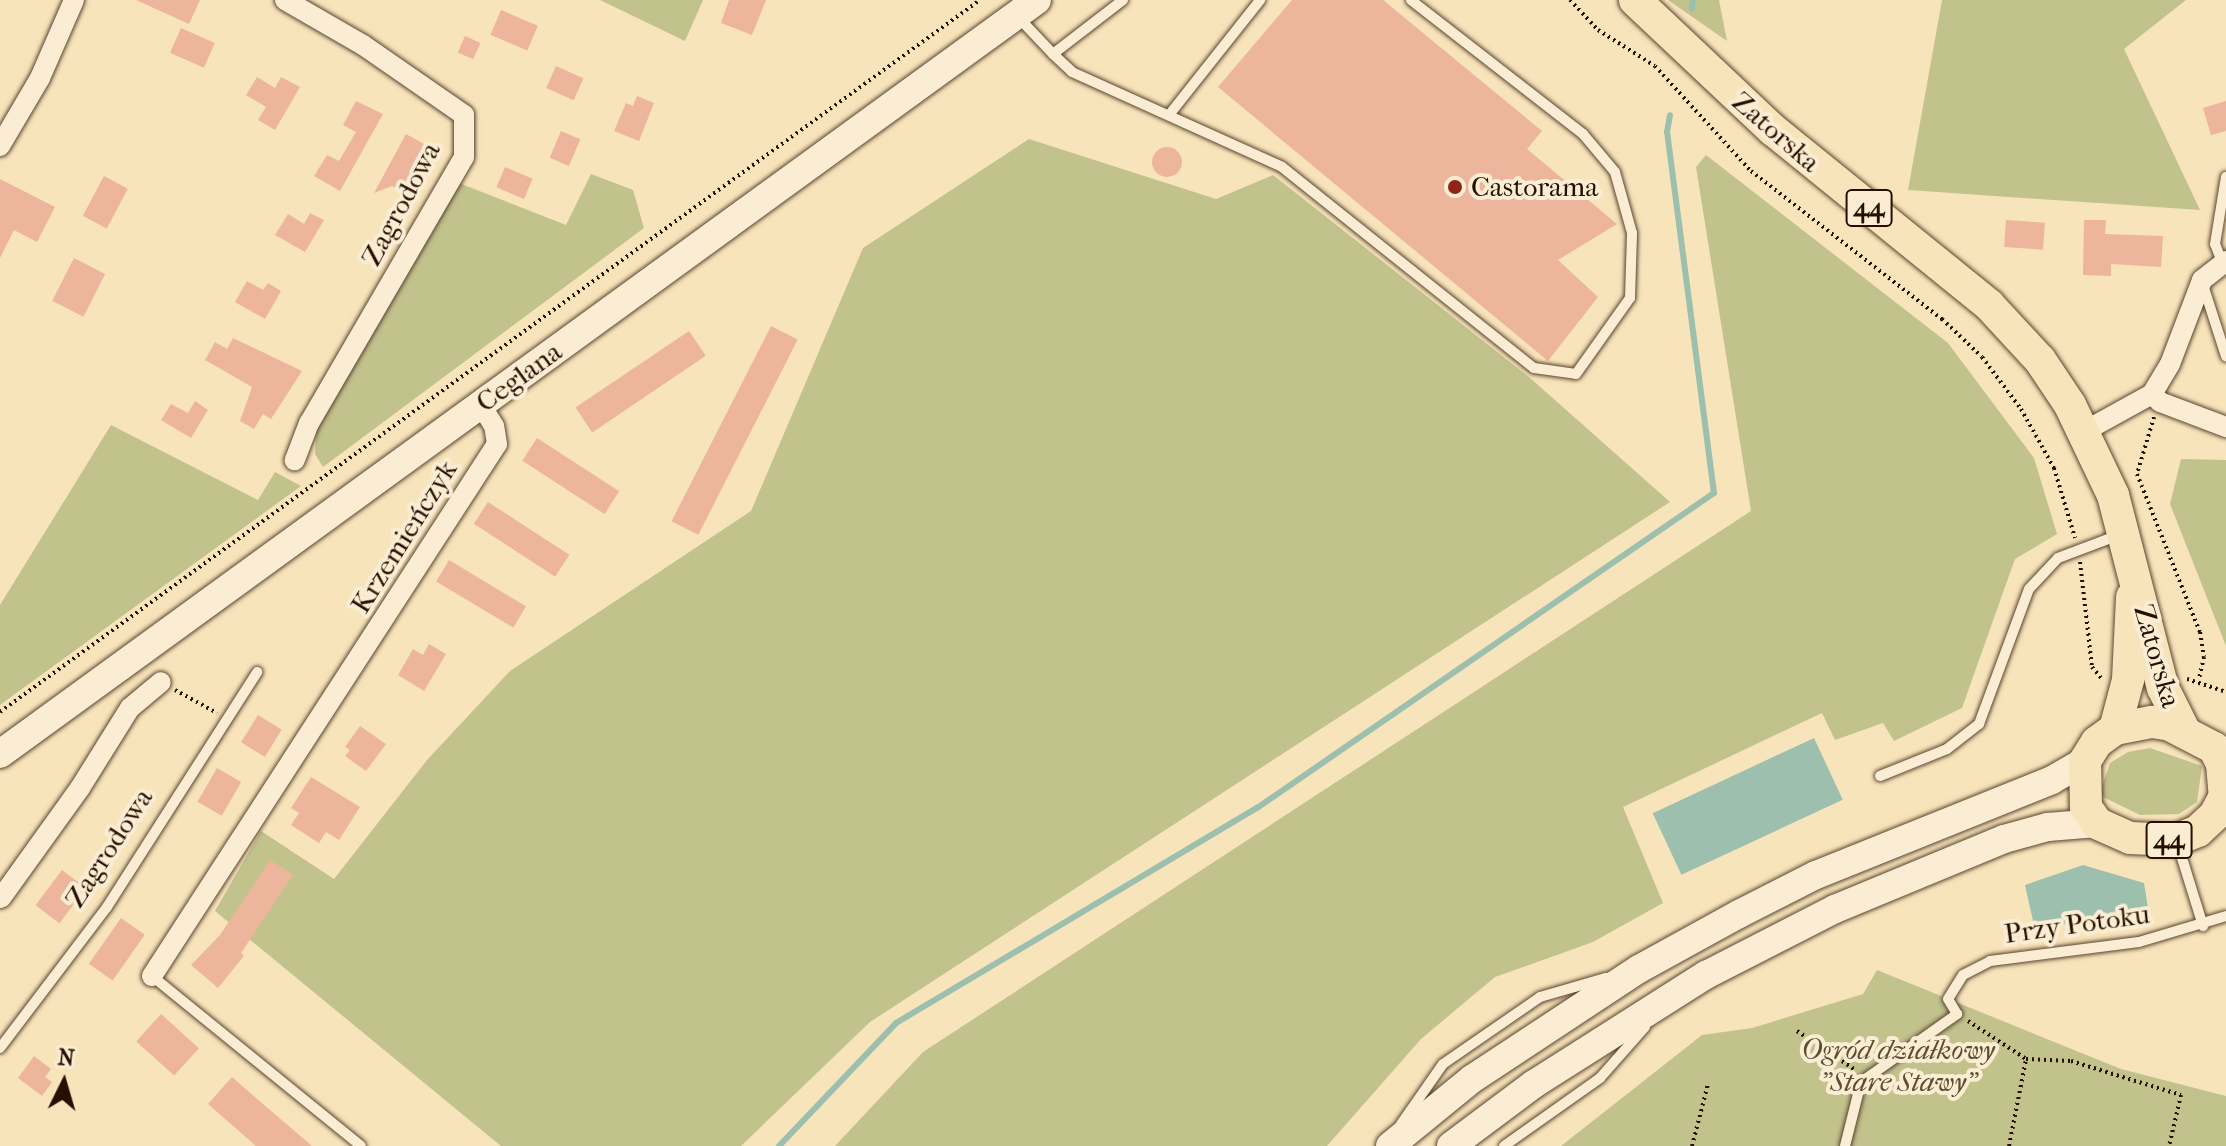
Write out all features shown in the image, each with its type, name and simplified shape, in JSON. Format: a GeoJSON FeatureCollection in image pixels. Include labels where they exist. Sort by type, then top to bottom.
{"type":"FeatureCollection","features":[{"type":"Feature","properties":{"kind":"main road","name":"Zatorska"},"geometry":{"type":"LineString","coordinates":[[1635,0],[1773,130],[1989,305],[2040,360],[2085,431],[2125,533],[2160,679],[2185,732]]}},
{"type":"Feature","properties":{"kind":"main road","name":"Ceglana"},"geometry":{"type":"LineString","coordinates":[[0,754],[1026,8]]}},
{"type":"Feature","properties":{"kind":"main road","name":"Zatorska"},"geometry":{"type":"LineString","coordinates":[[2115,729],[2128,680],[2134,578]]}},
{"type":"Feature","properties":{"kind":"main road","name":"44"},"geometry":{"type":"LineString","coordinates":[[1388,1146],[1472,1079],[1639,969],[1816,875],[2052,780],[2085,761],[2097,742],[2115,729],[2153,722],[2220,748],[2226,796],[2198,831],[2176,840],[2130,838],[2097,823],[2048,827],[1975,849],[1835,909],[1670,998],[1534,1084],[1451,1146]]}},
{"type":"Feature","properties":{"kind":"main road"},"geometry":{"type":"LineString","coordinates":[[2085,761],[2084,795],[2097,823]]}},
{"type":"Feature","properties":{"kind":"street"},"geometry":{"type":"LineString","coordinates":[[0,146],[40,78],[74,0]]}},
{"type":"Feature","properties":{"kind":"street","name":"Zagrodowa"},"geometry":{"type":"LineString","coordinates":[[285,0],[363,45],[464,115],[464,157],[309,423],[295,460]]}},
{"type":"Feature","properties":{"kind":"street"},"geometry":{"type":"LineString","coordinates":[[2085,431],[2156,398],[2202,280],[2224,262]]}},
{"type":"Feature","properties":{"kind":"street"},"geometry":{"type":"LineString","coordinates":[[2156,398],[2226,427]]}},
{"type":"Feature","properties":{"kind":"street","name":"Krzemieńczyk"},"geometry":{"type":"LineString","coordinates":[[152,976],[336,697],[497,444],[494,426],[481,405]]}},
{"type":"Feature","properties":{"kind":"street","name":"Zagrodowa"},"geometry":{"type":"LineString","coordinates":[[0,898],[130,708],[161,682]]}},
{"type":"Feature","properties":{"kind":"lane"},"geometry":{"type":"LineString","coordinates":[[1053,54],[1123,0]]}},
{"type":"Feature","properties":{"kind":"lane"},"geometry":{"type":"LineString","coordinates":[[1169,115],[1260,0]]}},
{"type":"Feature","properties":{"kind":"lane"},"geometry":{"type":"LineString","coordinates":[[1026,8],[1053,54],[1072,72],[1282,167],[1534,368],[1576,374],[1630,298],[1632,233],[1615,172],[1583,134],[1411,0]]}},
{"type":"Feature","properties":{"kind":"lane"},"geometry":{"type":"LineString","coordinates":[[2224,262],[2215,244],[2226,177]]}},
{"type":"Feature","properties":{"kind":"lane"},"geometry":{"type":"LineString","coordinates":[[2202,280],[2226,356]]}},
{"type":"Feature","properties":{"kind":"lane"},"geometry":{"type":"LineString","coordinates":[[1880,776],[1947,749],[1979,724],[2029,589],[2058,558],[2125,533]]}},
{"type":"Feature","properties":{"kind":"lane","name":"Zagrodowa"},"geometry":{"type":"LineString","coordinates":[[0,1048],[107,907],[257,672]]}},
{"type":"Feature","properties":{"kind":"lane"},"geometry":{"type":"LineString","coordinates":[[2176,840],[2203,926]]}},
{"type":"Feature","properties":{"kind":"lane","name":"Przy Potoku"},"geometry":{"type":"LineString","coordinates":[[1957,1014],[1948,999],[1963,975],[1990,961],[2139,942],[2203,926],[2226,916]]}},
{"type":"Feature","properties":{"kind":"lane"},"geometry":{"type":"LineString","coordinates":[[152,976],[361,1146]]}},
{"type":"Feature","properties":{"kind":"lane"},"geometry":{"type":"LineString","coordinates":[[1504,1146],[1600,1078],[1670,998]]}},
{"type":"Feature","properties":{"kind":"lane"},"geometry":{"type":"LineString","coordinates":[[1845,1146],[1866,1077],[1957,1014]]}},
{"type":"Feature","properties":{"kind":"path"},"geometry":{"type":"LineString","coordinates":[[0,712],[980,0]]}},
{"type":"Feature","properties":{"kind":"path"},"geometry":{"type":"LineString","coordinates":[[1570,0],[1598,30],[1655,66],[1751,171],[1942,319],[1982,357],[2021,409],[2054,468],[2078,548],[2094,672],[2105,681],[2128,680]]}},
{"type":"Feature","properties":{"kind":"path"},"geometry":{"type":"LineString","coordinates":[[2156,398],[2137,474],[2200,632],[2204,657],[2199,679]]}},
{"type":"Feature","properties":{"kind":"path"},"geometry":{"type":"LineString","coordinates":[[2160,679],[2199,679],[2226,692]]}},
{"type":"Feature","properties":{"kind":"path"},"geometry":{"type":"LineString","coordinates":[[161,682],[226,718]]}},
{"type":"Feature","properties":{"kind":"path"},"geometry":{"type":"LineString","coordinates":[[1957,1014],[2026,1059],[2071,1061],[2181,1095],[2169,1146]]}},
{"type":"Feature","properties":{"kind":"path"},"geometry":{"type":"LineString","coordinates":[[1797,1031],[1866,1077]]}},
{"type":"Feature","properties":{"kind":"path"},"geometry":{"type":"LineString","coordinates":[[2009,1146],[2026,1059]]}},
{"type":"Feature","properties":{"kind":"path"},"geometry":{"type":"LineString","coordinates":[[1692,1146],[1708,1084]]}},
{"type":"Feature","properties":{"kind":"green space"},"geometry":{"type":"Polygon","coordinates":[[[600,0],[703,0],[685,41],[600,0]]]}},
{"type":"Feature","properties":{"kind":"green space"},"geometry":{"type":"Polygon","coordinates":[[[1668,0],[1719,0],[1727,41],[1668,0]]]}},
{"type":"Feature","properties":{"kind":"green space"},"geometry":{"type":"Polygon","coordinates":[[[1942,0],[2186,0],[2124,49],[2200,210],[1908,190],[1942,0]]]}},
{"type":"Feature","properties":{"kind":"green space"},"geometry":{"type":"Polygon","coordinates":[[[1029,139],[1216,199],[1273,175],[1529,377],[1670,502],[870,1022],[741,1146],[501,1146],[215,911],[261,831],[334,879],[427,760],[510,671],[751,511],[863,248],[1029,139]]]}},
{"type":"Feature","properties":{"kind":"green space"},"geometry":{"type":"Polygon","coordinates":[[[1706,155],[1948,343],[2034,458],[2057,534],[2015,559],[1962,708],[1894,741],[1883,723],[1835,740],[1822,713],[1623,807],[1663,903],[1593,942],[1495,977],[1421,1039],[1327,1146],[835,1146],[923,1052],[1751,511],[1696,167],[1706,155]]]}},
{"type":"Feature","properties":{"kind":"green space"},"geometry":{"type":"Polygon","coordinates":[[[591,174],[633,190],[644,228],[323,467],[315,454],[316,431],[459,183],[566,225],[591,174]]]}},
{"type":"Feature","properties":{"kind":"green space"},"geometry":{"type":"Polygon","coordinates":[[[111,425],[258,500],[275,472],[301,486],[0,705],[0,605],[111,425]]]}},
{"type":"Feature","properties":{"kind":"green space"},"geometry":{"type":"Polygon","coordinates":[[[2181,459],[2226,460],[2226,646],[2170,504],[2181,459]]]}},
{"type":"Feature","properties":{"kind":"green space"},"geometry":{"type":"Polygon","coordinates":[[[2150,748],[2202,766],[2197,802],[2179,814],[2140,815],[2099,795],[2110,763],[2128,752],[2150,748]]]}},
{"type":"Feature","properties":{"kind":"green space","name":"Ogród działkowy \"Stare Stawy\""},"geometry":{"type":"Polygon","coordinates":[[[1877,970],[2121,1069],[2226,1096],[2226,1146],[1561,1146],[1702,1035],[1752,1028],[1863,994],[1877,970]]]}},
{"type":"Feature","properties":{"kind":"shaded area"},"geometry":{"type":"Polygon","coordinates":[[[1814,738],[1843,800],[1681,875],[1653,813],[1814,738]]]}},
{"type":"Feature","properties":{"kind":"shaded area"},"geometry":{"type":"Polygon","coordinates":[[[2083,865],[2144,883],[2148,908],[2035,930],[2025,885],[2083,865]]]}},
{"type":"Feature","properties":{"kind":"building"},"geometry":{"type":"Polygon","coordinates":[[[136,0],[200,0],[189,24],[136,0]]]}},
{"type":"Feature","properties":{"kind":"building"},"geometry":{"type":"Polygon","coordinates":[[[729,0],[766,0],[752,35],[721,23],[729,0]]]}},
{"type":"Feature","properties":{"kind":"building","name":"Castorama"},"geometry":{"type":"Polygon","coordinates":[[[1292,0],[1383,0],[1542,131],[1527,149],[1617,224],[1558,260],[1598,297],[1548,361],[1218,87],[1292,0]]]}},
{"type":"Feature","properties":{"kind":"building"},"geometry":{"type":"Polygon","coordinates":[[[501,10],[538,26],[527,50],[490,35],[501,10]]]}},
{"type":"Feature","properties":{"kind":"building"},"geometry":{"type":"Polygon","coordinates":[[[181,28],[215,43],[204,68],[170,53],[181,28]]]}},
{"type":"Feature","properties":{"kind":"building"},"geometry":{"type":"Polygon","coordinates":[[[465,36],[481,43],[473,59],[458,52],[465,36]]]}},
{"type":"Feature","properties":{"kind":"building"},"geometry":{"type":"Polygon","coordinates":[[[556,66],[583,78],[574,100],[546,88],[556,66]]]}},
{"type":"Feature","properties":{"kind":"building"},"geometry":{"type":"Polygon","coordinates":[[[257,77],[275,88],[281,77],[300,87],[275,130],[258,120],[266,107],[246,95],[257,77]]]}},
{"type":"Feature","properties":{"kind":"building"},"geometry":{"type":"Polygon","coordinates":[[[637,96],[654,103],[639,141],[614,131],[626,103],[633,106],[637,96]]]}},
{"type":"Feature","properties":{"kind":"building"},"geometry":{"type":"Polygon","coordinates":[[[356,101],[383,114],[340,191],[314,176],[327,155],[339,161],[356,132],[343,125],[356,101]]]}},
{"type":"Feature","properties":{"kind":"building"},"geometry":{"type":"Polygon","coordinates":[[[2226,101],[2226,131],[2211,135],[2203,108],[2226,101]]]}},
{"type":"Feature","properties":{"kind":"building"},"geometry":{"type":"Polygon","coordinates":[[[561,131],[580,139],[569,166],[550,158],[561,131]]]}},
{"type":"Feature","properties":{"kind":"building"},"geometry":{"type":"Polygon","coordinates":[[[406,134],[424,144],[414,170],[402,191],[392,186],[374,193],[406,134]]]}},
{"type":"Feature","properties":{"kind":"building"},"geometry":{"type":"Polygon","coordinates":[[[1167,147],[1178,151],[1182,162],[1178,173],[1167,177],[1156,173],[1152,162],[1156,151],[1167,147]]]}},
{"type":"Feature","properties":{"kind":"building"},"geometry":{"type":"Polygon","coordinates":[[[505,167],[533,179],[524,199],[496,187],[505,167]]]}},
{"type":"Feature","properties":{"kind":"building"},"geometry":{"type":"Polygon","coordinates":[[[104,176],[128,189],[107,228],[83,216],[104,176]]]}},
{"type":"Feature","properties":{"kind":"building"},"geometry":{"type":"Polygon","coordinates":[[[0,179],[55,207],[37,242],[14,230],[0,258],[0,179]]]}},
{"type":"Feature","properties":{"kind":"building"},"geometry":{"type":"Polygon","coordinates":[[[310,213],[324,220],[305,252],[275,235],[288,214],[304,224],[310,213]]]}},
{"type":"Feature","properties":{"kind":"building"},"geometry":{"type":"Polygon","coordinates":[[[2006,220],[2045,223],[2043,250],[2004,247],[2006,220]]]}},
{"type":"Feature","properties":{"kind":"building"},"geometry":{"type":"Polygon","coordinates":[[[2084,220],[2106,220],[2105,234],[2163,236],[2161,267],[2111,264],[2111,276],[2083,275],[2084,220]]]}},
{"type":"Feature","properties":{"kind":"building"},"geometry":{"type":"Polygon","coordinates":[[[74,258],[105,274],[83,317],[52,301],[74,258]]]}},
{"type":"Feature","properties":{"kind":"building"},"geometry":{"type":"Polygon","coordinates":[[[247,281],[263,290],[268,283],[281,291],[265,319],[235,302],[247,281]]]}},
{"type":"Feature","properties":{"kind":"building"},"geometry":{"type":"Polygon","coordinates":[[[771,326],[798,340],[698,535],[672,521],[771,326]]]}},
{"type":"Feature","properties":{"kind":"building"},"geometry":{"type":"Polygon","coordinates":[[[689,331],[706,356],[592,432],[575,408],[689,331]]]}},
{"type":"Feature","properties":{"kind":"building"},"geometry":{"type":"Polygon","coordinates":[[[233,338],[302,371],[271,419],[263,414],[254,429],[240,421],[252,387],[205,360],[215,342],[227,349],[233,338]]]}},
{"type":"Feature","properties":{"kind":"building"},"geometry":{"type":"Polygon","coordinates":[[[195,401],[208,410],[191,438],[161,420],[171,404],[188,413],[195,401]]]}},
{"type":"Feature","properties":{"kind":"building"},"geometry":{"type":"Polygon","coordinates":[[[537,438],[619,491],[604,514],[522,461],[537,438]]]}},
{"type":"Feature","properties":{"kind":"building"},"geometry":{"type":"Polygon","coordinates":[[[488,502],[569,555],[555,577],[474,524],[488,502]]]}},
{"type":"Feature","properties":{"kind":"building"},"geometry":{"type":"Polygon","coordinates":[[[449,560],[526,606],[513,628],[436,581],[449,560]]]}},
{"type":"Feature","properties":{"kind":"building"},"geometry":{"type":"Polygon","coordinates":[[[429,644],[446,654],[424,691],[398,675],[413,649],[423,655],[429,644]]]}},
{"type":"Feature","properties":{"kind":"building"},"geometry":{"type":"Polygon","coordinates":[[[258,715],[282,730],[265,757],[241,742],[258,715]]]}},
{"type":"Feature","properties":{"kind":"building"},"geometry":{"type":"Polygon","coordinates":[[[360,726],[386,744],[366,771],[345,756],[350,750],[345,747],[360,726]]]}},
{"type":"Feature","properties":{"kind":"building"},"geometry":{"type":"Polygon","coordinates":[[[217,768],[241,782],[222,816],[197,802],[217,768]]]}},
{"type":"Feature","properties":{"kind":"building"},"geometry":{"type":"Polygon","coordinates":[[[311,777],[360,807],[339,840],[326,832],[319,843],[291,825],[299,813],[291,808],[311,777]]]}},
{"type":"Feature","properties":{"kind":"building"},"geometry":{"type":"Polygon","coordinates":[[[270,860],[293,875],[241,953],[244,956],[218,988],[191,965],[220,935],[270,860]]]}},
{"type":"Feature","properties":{"kind":"building"},"geometry":{"type":"Polygon","coordinates":[[[62,870],[86,888],[59,923],[36,905],[62,870]]]}},
{"type":"Feature","properties":{"kind":"building"},"geometry":{"type":"Polygon","coordinates":[[[121,918],[145,935],[113,981],[89,964],[121,918]]]}},
{"type":"Feature","properties":{"kind":"building"},"geometry":{"type":"Polygon","coordinates":[[[161,1014],[199,1048],[174,1076],[136,1041],[161,1014]]]}},
{"type":"Feature","properties":{"kind":"building"},"geometry":{"type":"Polygon","coordinates":[[[34,1056],[51,1069],[45,1077],[52,1082],[42,1096],[18,1078],[34,1056]]]}},
{"type":"Feature","properties":{"kind":"building"},"geometry":{"type":"Polygon","coordinates":[[[232,1077],[312,1146],[256,1146],[208,1104],[232,1077]]]}},
{"type":"Feature","properties":{"kind":"waterway"},"geometry":{"type":"LineString","coordinates":[[1692,9],[1693,0]]}},
{"type":"Feature","properties":{"kind":"waterway"},"geometry":{"type":"LineString","coordinates":[[779,1146],[896,1023],[1257,808],[1714,493],[1667,132],[1670,115]]}},
{"type":"Feature","properties":{"kind":"place","name":"Castorama"},"geometry":{"type":"Point","coordinates":[1455,187]}}]}
